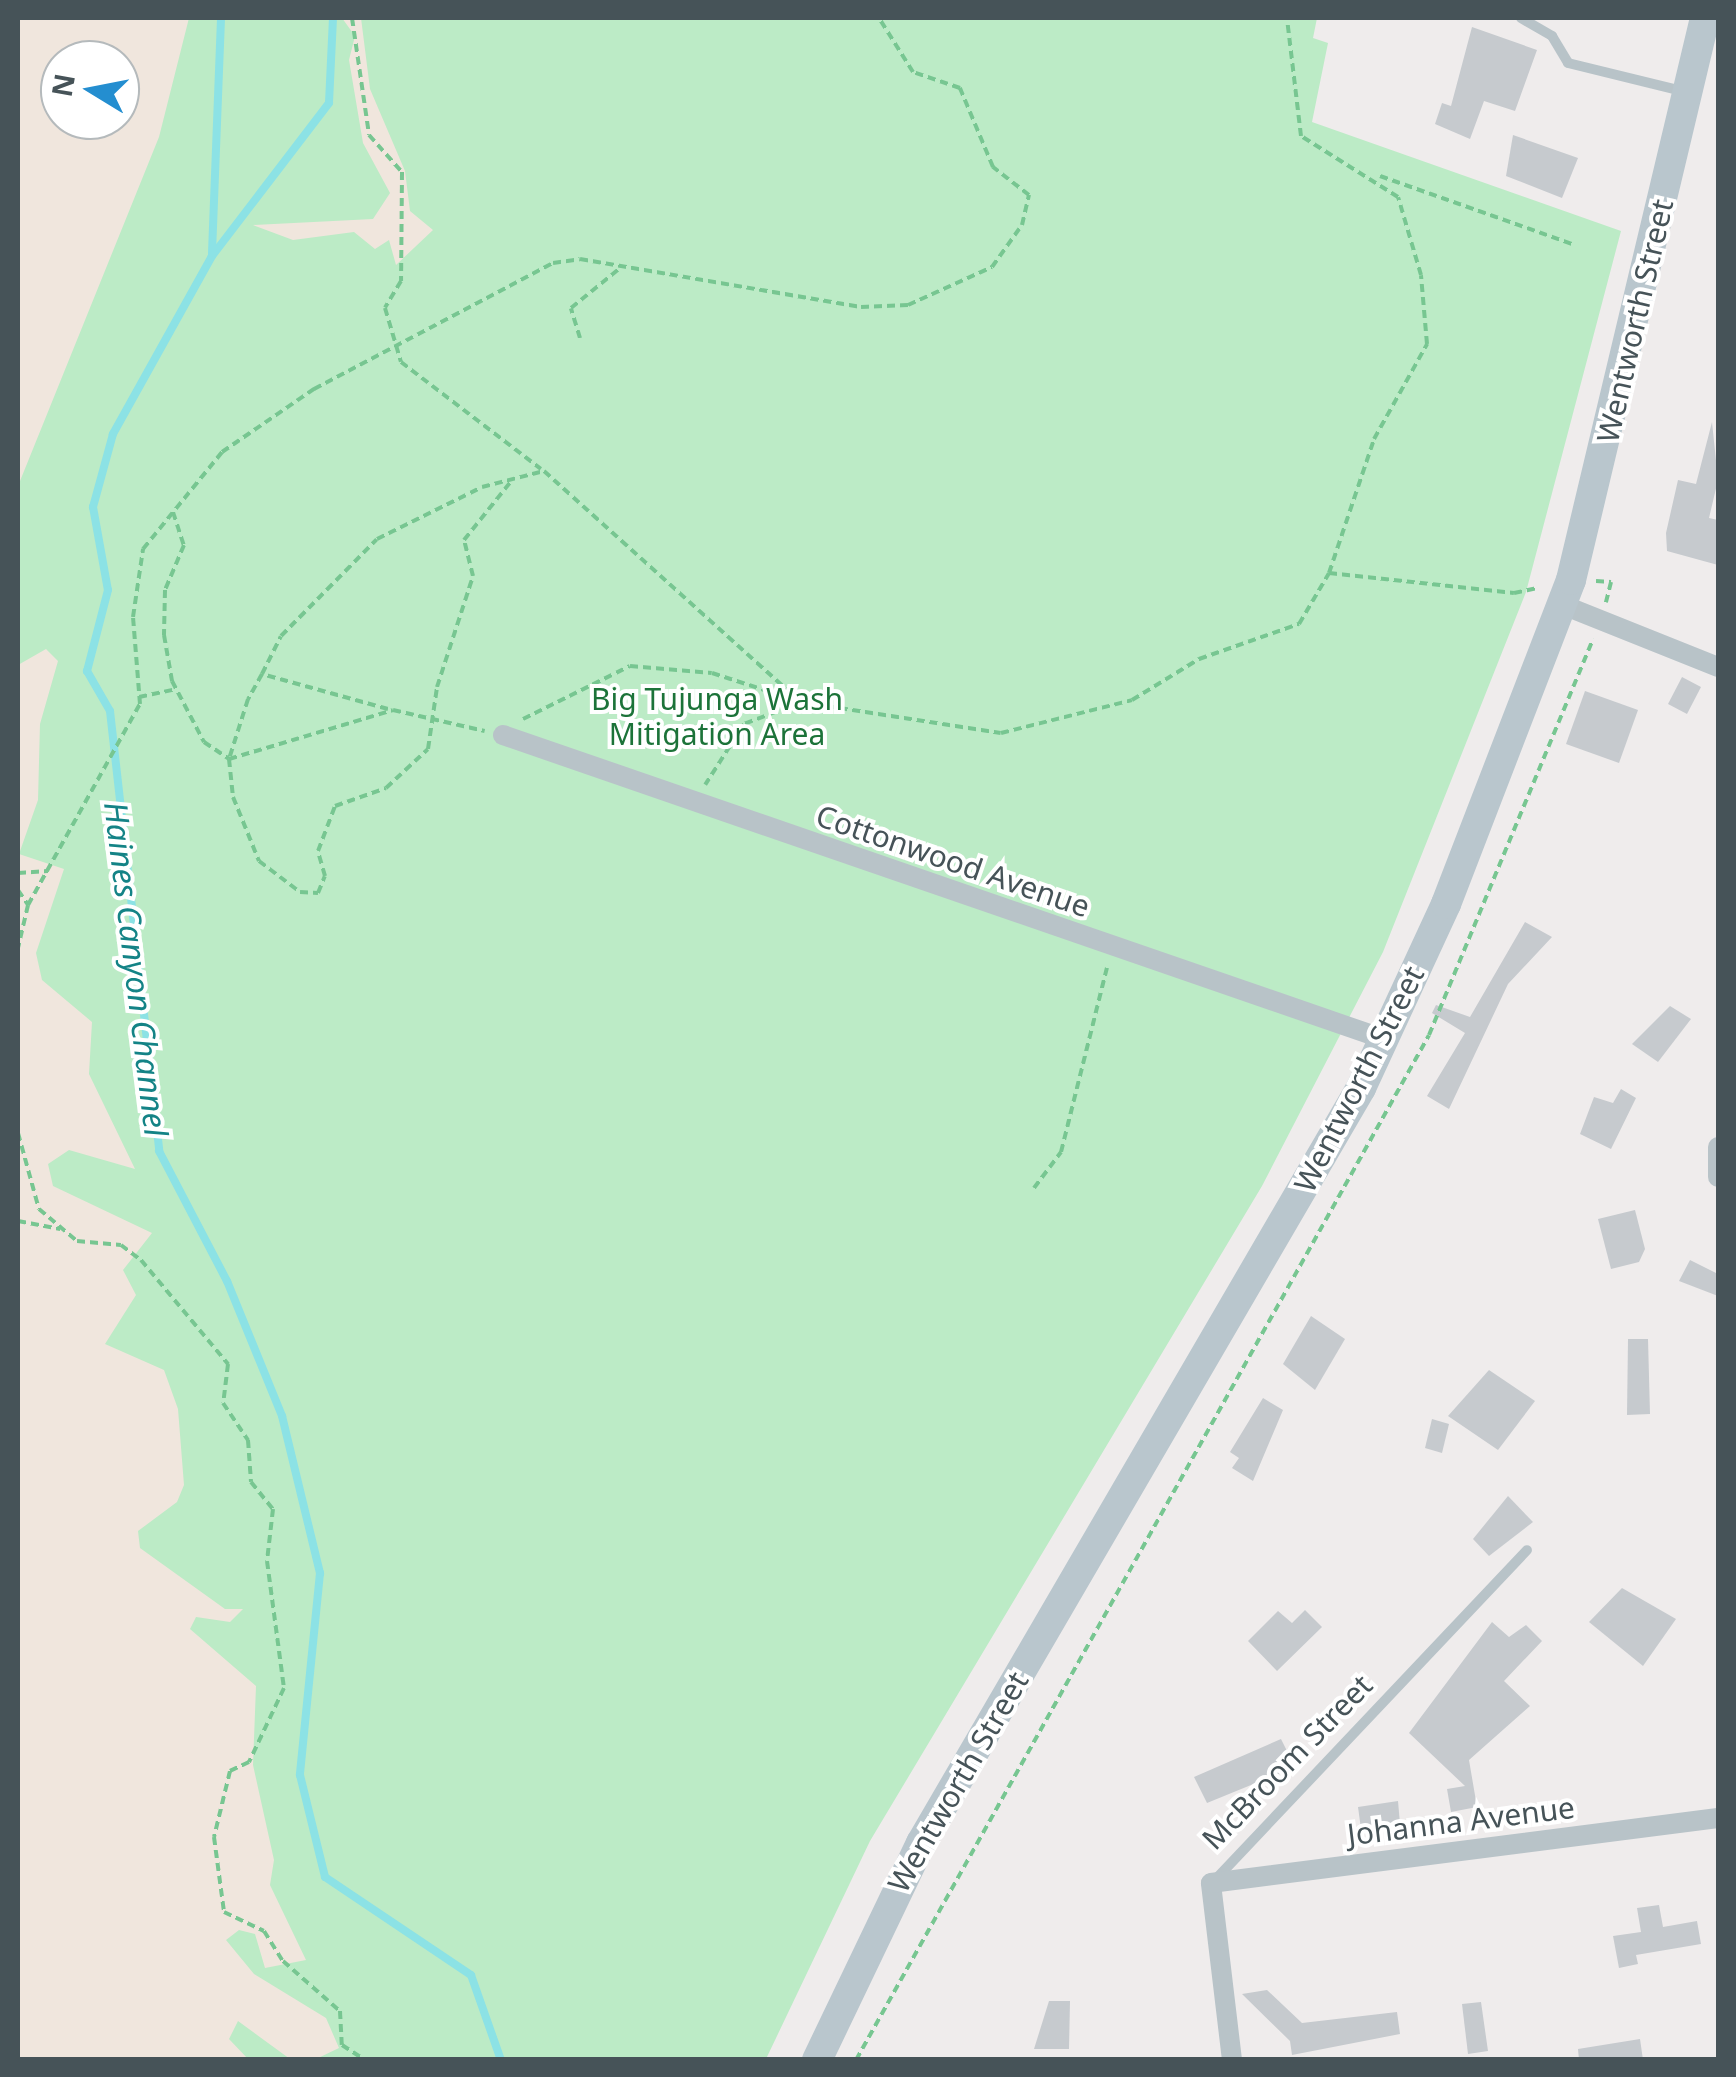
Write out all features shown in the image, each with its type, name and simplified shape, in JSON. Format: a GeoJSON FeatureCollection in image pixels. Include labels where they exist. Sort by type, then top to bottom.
{"type":"FeatureCollection","features":[{"type":"Feature","properties":{"kind":"main road","name":"Wentworth Street"},"geometry":{"type":"LineString","coordinates":[[818,2060],[921,1843],[1190,1390],[1384,1038],[1567,592],[1705,18]]}},
{"type":"Feature","properties":{"kind":"street"},"geometry":{"type":"LineString","coordinates":[[1567,592],[1602,614],[1718,667]]}},
{"type":"Feature","properties":{"kind":"street","name":"Cottonwood Avenue"},"geometry":{"type":"LineString","coordinates":[[503,736],[1111,949],[1384,1038]]}},
{"type":"Feature","properties":{"kind":"street"},"geometry":{"type":"LineString","coordinates":[[1718,1147],[1718,1177]]}},
{"type":"Feature","properties":{"kind":"street","name":"Johanna Avenue"},"geometry":{"type":"LineString","coordinates":[[1211,1884],[1718,1818]]}},
{"type":"Feature","properties":{"kind":"street","name":"McBroom Street"},"geometry":{"type":"LineString","coordinates":[[1211,1884],[1232,2060]]}},
{"type":"Feature","properties":{"kind":"lane"},"geometry":{"type":"LineString","coordinates":[[1521,18],[1552,36],[1568,62],[1688,93]]}},
{"type":"Feature","properties":{"kind":"lane","name":"McBroom Street"},"geometry":{"type":"LineString","coordinates":[[1211,1884],[1527,1550]]}},
{"type":"Feature","properties":{"kind":"path"},"geometry":{"type":"LineString","coordinates":[[352,18],[369,135],[402,172],[400,281],[385,308],[398,347],[423,384],[477,413],[801,702]]}},
{"type":"Feature","properties":{"kind":"path"},"geometry":{"type":"LineString","coordinates":[[18,948],[28,904],[111,767],[139,697],[133,618],[143,549],[222,452],[314,389],[553,263],[620,268],[862,307],[908,306],[992,267],[1022,225],[1029,195],[992,166],[960,88],[913,72],[879,18]]}},
{"type":"Feature","properties":{"kind":"path"},"geometry":{"type":"LineString","coordinates":[[1287,18],[1301,136],[1316,152],[1572,244]]}},
{"type":"Feature","properties":{"kind":"path"},"geometry":{"type":"LineString","coordinates":[[262,674],[503,736],[543,702],[630,666],[712,673],[801,702],[1001,733],[1132,700],[1199,659],[1299,624],[1329,573],[1374,439],[1426,344],[1410,235],[1398,197],[1370,173]]}},
{"type":"Feature","properties":{"kind":"path"},"geometry":{"type":"LineString","coordinates":[[580,338],[571,308],[620,268]]}},
{"type":"Feature","properties":{"kind":"path"},"geometry":{"type":"LineString","coordinates":[[514,478],[502,502],[470,524],[464,540],[473,576],[437,687],[438,721],[410,770],[335,806],[322,826],[318,892],[277,878],[252,849],[229,759],[280,636],[377,539],[514,478],[544,471]]}},
{"type":"Feature","properties":{"kind":"path"},"geometry":{"type":"LineString","coordinates":[[173,512],[184,545],[165,590],[164,636],[176,688],[204,742],[229,759]]}},
{"type":"Feature","properties":{"kind":"path"},"geometry":{"type":"LineString","coordinates":[[856,2060],[1429,1034],[1602,614],[1611,582],[1567,592],[1514,593],[1329,573]]}},
{"type":"Feature","properties":{"kind":"path"},"geometry":{"type":"LineString","coordinates":[[139,697],[176,688]]}},
{"type":"Feature","properties":{"kind":"path"},"geometry":{"type":"LineString","coordinates":[[698,804],[744,724],[801,702]]}},
{"type":"Feature","properties":{"kind":"path"},"geometry":{"type":"LineString","coordinates":[[229,759],[392,710]]}},
{"type":"Feature","properties":{"kind":"path"},"geometry":{"type":"LineString","coordinates":[[18,873],[48,871]]}},
{"type":"Feature","properties":{"kind":"path"},"geometry":{"type":"LineString","coordinates":[[18,890],[28,904]]}},
{"type":"Feature","properties":{"kind":"path"},"geometry":{"type":"LineString","coordinates":[[1034,1188],[1061,1152],[1111,949]]}},
{"type":"Feature","properties":{"kind":"path"},"geometry":{"type":"LineString","coordinates":[[18,1133],[39,1209],[64,1230]]}},
{"type":"Feature","properties":{"kind":"path"},"geometry":{"type":"LineString","coordinates":[[18,1221],[64,1230],[141,1260],[228,1364],[224,1403],[248,1440],[251,1482],[273,1508],[267,1561],[284,1688],[249,1762],[230,1770],[214,1837],[224,1912],[264,1931],[340,2012],[342,2045],[365,2060]]}},
{"type":"Feature","properties":{"kind":"green space","name":"Big Tujunga Wash Mitigation Area"},"geometry":{"type":"Polygon","coordinates":[[[18,18],[1317,18],[1313,38],[1328,43],[1312,122],[1621,231],[1526,592],[1383,952],[1262,1186],[870,1841],[766,2059],[18,2059],[18,18]]]}},
{"type":"Feature","properties":{"kind":"sand"},"geometry":{"type":"Polygon","coordinates":[[[18,18],[189,18],[159,137],[18,486],[18,18]]]}},
{"type":"Feature","properties":{"kind":"sand"},"geometry":{"type":"Polygon","coordinates":[[[342,18],[361,18],[370,89],[405,171],[410,211],[433,230],[396,265],[389,240],[375,249],[354,232],[293,240],[253,225],[373,219],[390,193],[363,143],[349,60],[355,36],[342,18]]]}},
{"type":"Feature","properties":{"kind":"sand"},"geometry":{"type":"Polygon","coordinates":[[[46,649],[58,661],[40,724],[38,800],[19,854],[64,869],[36,953],[42,980],[92,1022],[89,1074],[135,1169],[69,1150],[48,1164],[53,1186],[152,1233],[123,1270],[136,1295],[105,1344],[164,1370],[178,1409],[184,1485],[177,1502],[138,1531],[140,1548],[225,1609],[243,1609],[230,1622],[196,1617],[190,1629],[256,1686],[253,1765],[274,1860],[270,1885],[306,1960],[265,1968],[255,1934],[239,1930],[226,1940],[254,1974],[326,2018],[339,2048],[316,2059],[290,2059],[238,2021],[229,2039],[248,2059],[18,2059],[18,665],[46,649]]]}},
{"type":"Feature","properties":{"kind":"building"},"geometry":{"type":"Polygon","coordinates":[[[1472,27],[1537,50],[1515,111],[1484,101],[1470,139],[1435,124],[1442,103],[1451,106],[1472,27]]]}},
{"type":"Feature","properties":{"kind":"building"},"geometry":{"type":"Polygon","coordinates":[[[1513,135],[1578,158],[1562,198],[1506,176],[1513,135]]]}},
{"type":"Feature","properties":{"kind":"building"},"geometry":{"type":"Polygon","coordinates":[[[1712,422],[1718,480],[1709,518],[1718,520],[1718,565],[1667,551],[1666,533],[1678,480],[1696,484],[1712,422]]]}},
{"type":"Feature","properties":{"kind":"building"},"geometry":{"type":"Polygon","coordinates":[[[1682,677],[1701,687],[1687,714],[1668,704],[1682,677]]]}},
{"type":"Feature","properties":{"kind":"building"},"geometry":{"type":"Polygon","coordinates":[[[1585,691],[1638,710],[1619,763],[1566,744],[1585,691]]]}},
{"type":"Feature","properties":{"kind":"building"},"geometry":{"type":"Polygon","coordinates":[[[1525,922],[1552,937],[1508,984],[1449,1109],[1427,1096],[1465,1033],[1432,1013],[1436,1005],[1470,1017],[1525,922]]]}},
{"type":"Feature","properties":{"kind":"building"},"geometry":{"type":"Polygon","coordinates":[[[1670,1006],[1691,1019],[1658,1062],[1632,1044],[1670,1006]]]}},
{"type":"Feature","properties":{"kind":"building"},"geometry":{"type":"Polygon","coordinates":[[[1621,1089],[1636,1098],[1611,1149],[1580,1134],[1594,1097],[1613,1103],[1621,1089]]]}},
{"type":"Feature","properties":{"kind":"building"},"geometry":{"type":"Polygon","coordinates":[[[1635,1210],[1645,1249],[1639,1262],[1611,1269],[1598,1219],[1635,1210]]]}},
{"type":"Feature","properties":{"kind":"building"},"geometry":{"type":"Polygon","coordinates":[[[1690,1260],[1718,1274],[1718,1296],[1679,1281],[1690,1260]]]}},
{"type":"Feature","properties":{"kind":"building"},"geometry":{"type":"Polygon","coordinates":[[[1311,1316],[1345,1339],[1315,1390],[1283,1364],[1311,1316]]]}},
{"type":"Feature","properties":{"kind":"building"},"geometry":{"type":"Polygon","coordinates":[[[1628,1339],[1648,1339],[1650,1414],[1627,1415],[1628,1339]]]}},
{"type":"Feature","properties":{"kind":"building"},"geometry":{"type":"Polygon","coordinates":[[[1489,1370],[1535,1401],[1498,1450],[1448,1416],[1489,1370]]]}},
{"type":"Feature","properties":{"kind":"building"},"geometry":{"type":"Polygon","coordinates":[[[1263,1398],[1283,1410],[1253,1481],[1232,1468],[1239,1458],[1230,1452],[1263,1398]]]}},
{"type":"Feature","properties":{"kind":"building"},"geometry":{"type":"Polygon","coordinates":[[[1432,1419],[1449,1424],[1442,1453],[1425,1448],[1432,1419]]]}},
{"type":"Feature","properties":{"kind":"building"},"geometry":{"type":"Polygon","coordinates":[[[1508,1496],[1533,1522],[1489,1556],[1473,1539],[1508,1496]]]}},
{"type":"Feature","properties":{"kind":"building"},"geometry":{"type":"Polygon","coordinates":[[[1622,1588],[1676,1619],[1643,1666],[1589,1622],[1622,1588]]]}},
{"type":"Feature","properties":{"kind":"building"},"geometry":{"type":"Polygon","coordinates":[[[1305,1610],[1322,1627],[1277,1671],[1248,1641],[1278,1611],[1292,1623],[1305,1610]]]}},
{"type":"Feature","properties":{"kind":"building"},"geometry":{"type":"Polygon","coordinates":[[[1492,1622],[1509,1637],[1526,1625],[1542,1641],[1504,1681],[1530,1706],[1469,1760],[1477,1807],[1451,1812],[1447,1789],[1465,1786],[1409,1733],[1492,1622]]]}},
{"type":"Feature","properties":{"kind":"building"},"geometry":{"type":"Polygon","coordinates":[[[1281,1739],[1295,1767],[1207,1803],[1194,1777],[1281,1739]]]}},
{"type":"Feature","properties":{"kind":"building"},"geometry":{"type":"Polygon","coordinates":[[[1398,1801],[1400,1824],[1361,1829],[1358,1807],[1398,1801]]]}},
{"type":"Feature","properties":{"kind":"building"},"geometry":{"type":"Polygon","coordinates":[[[1659,1905],[1663,1927],[1697,1921],[1701,1944],[1636,1955],[1638,1964],[1619,1968],[1613,1936],[1641,1932],[1637,1908],[1659,1905]]]}},
{"type":"Feature","properties":{"kind":"building"},"geometry":{"type":"Polygon","coordinates":[[[1267,1990],[1302,2023],[1397,2012],[1400,2034],[1292,2055],[1290,2041],[1242,1994],[1267,1990]]]}},
{"type":"Feature","properties":{"kind":"building"},"geometry":{"type":"Polygon","coordinates":[[[1049,2001],[1070,2001],[1069,2049],[1034,2049],[1049,2001]]]}},
{"type":"Feature","properties":{"kind":"building"},"geometry":{"type":"Polygon","coordinates":[[[1481,2002],[1488,2051],[1468,2054],[1462,2004],[1481,2002]]]}},
{"type":"Feature","properties":{"kind":"building"},"geometry":{"type":"Polygon","coordinates":[[[1640,2039],[1643,2060],[1579,2060],[1578,2049],[1640,2039]]]}},
{"type":"Feature","properties":{"kind":"waterway"},"geometry":{"type":"LineString","coordinates":[[212,253],[221,18]]}},
{"type":"Feature","properties":{"kind":"waterway","name":"Haines Canyon Channel"},"geometry":{"type":"LineString","coordinates":[[333,18],[329,103],[212,256],[113,434],[93,507],[108,590],[87,671],[110,711],[159,1151],[227,1281],[282,1416],[320,1573],[300,1775],[325,1877],[471,1975],[501,2060]]}}]}
